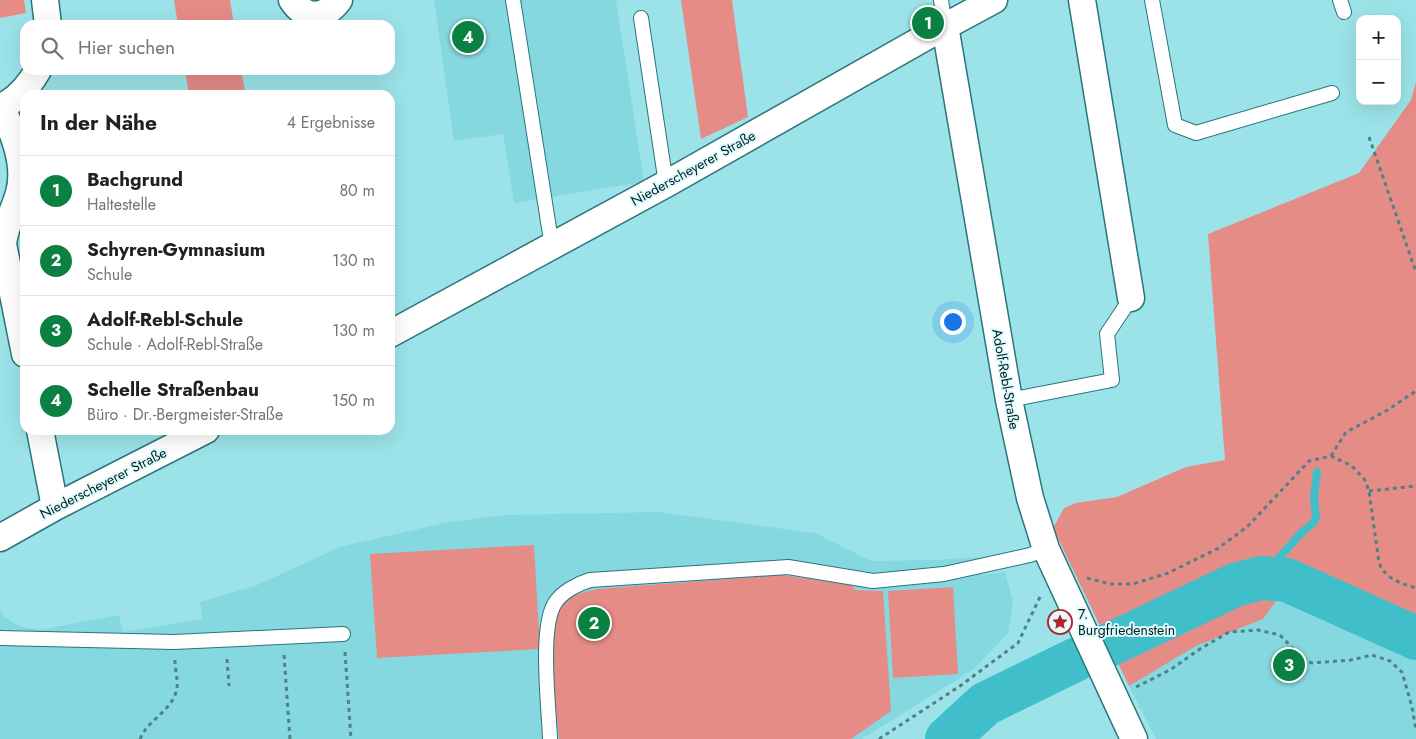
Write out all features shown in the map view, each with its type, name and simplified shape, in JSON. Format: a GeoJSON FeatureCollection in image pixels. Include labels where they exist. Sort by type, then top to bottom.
{"type":"FeatureCollection","features":[{"type":"Feature","properties":{"kind":"street"},"geometry":{"type":"LineString","coordinates":[[45,0],[47,20]]}},
{"type":"Feature","properties":{"kind":"street"},"geometry":{"type":"LineString","coordinates":[[292,0],[297,8],[312,14],[328,12],[339,0]]}},
{"type":"Feature","properties":{"kind":"street","name":"Niederscheyerer Straße"},"geometry":{"type":"LineString","coordinates":[[395,331],[666,184],[994,0]]}},
{"type":"Feature","properties":{"kind":"street"},"geometry":{"type":"LineString","coordinates":[[1082,0],[1131,298]]}},
{"type":"Feature","properties":{"kind":"street","name":"Adolf-Rebl-Straße"},"geometry":{"type":"LineString","coordinates":[[945,26],[1009,400],[1028,489],[1046,549],[1134,739]]}},
{"type":"Feature","properties":{"kind":"street"},"geometry":{"type":"LineString","coordinates":[[23,90],[35,75]]}},
{"type":"Feature","properties":{"kind":"street"},"geometry":{"type":"LineString","coordinates":[[20,94],[1,108],[14,137],[20,162]]}},
{"type":"Feature","properties":{"kind":"street"},"geometry":{"type":"LineString","coordinates":[[20,180],[19,193],[6,227],[3,244],[20,329]]}},
{"type":"Feature","properties":{"kind":"street"},"geometry":{"type":"LineString","coordinates":[[41,435],[55,507]]}},
{"type":"Feature","properties":{"kind":"street","name":"Niederscheyerer Straße"},"geometry":{"type":"LineString","coordinates":[[0,538],[55,507],[196,435]]}},
{"type":"Feature","properties":{"kind":"lane"},"geometry":{"type":"LineString","coordinates":[[513,0],[552,247]]}},
{"type":"Feature","properties":{"kind":"lane","name":"Adolf-Rebl-Straße"},"geometry":{"type":"LineString","coordinates":[[941,0],[945,26]]}},
{"type":"Feature","properties":{"kind":"lane"},"geometry":{"type":"LineString","coordinates":[[1152,0],[1175,126],[1196,133],[1332,93]]}},
{"type":"Feature","properties":{"kind":"lane"},"geometry":{"type":"LineString","coordinates":[[641,18],[666,184]]}},
{"type":"Feature","properties":{"kind":"lane"},"geometry":{"type":"LineString","coordinates":[[1009,400],[1112,380],[1108,334],[1131,298]]}},
{"type":"Feature","properties":{"kind":"lane"},"geometry":{"type":"LineString","coordinates":[[550,739],[546,644],[548,620],[554,604],[559,598],[580,583],[590,580],[788,567],[873,581],[944,574],[1030,555],[1046,549]]}},
{"type":"Feature","properties":{"kind":"lane"},"geometry":{"type":"LineString","coordinates":[[0,638],[174,642],[343,634]]}},
{"type":"Feature","properties":{"kind":"path"},"geometry":{"type":"LineString","coordinates":[[1370,137],[1416,272]]}},
{"type":"Feature","properties":{"kind":"path"},"geometry":{"type":"LineString","coordinates":[[1331,456],[1346,432],[1386,411],[1416,391]]}},
{"type":"Feature","properties":{"kind":"path"},"geometry":{"type":"LineString","coordinates":[[1078,576],[1110,584],[1133,584],[1168,573],[1217,549],[1247,527],[1309,460],[1331,456],[1352,466],[1365,480],[1369,491],[1379,563],[1383,573],[1398,582],[1416,588]]}},
{"type":"Feature","properties":{"kind":"path"},"geometry":{"type":"LineString","coordinates":[[1369,491],[1416,486]]}},
{"type":"Feature","properties":{"kind":"path"},"geometry":{"type":"LineString","coordinates":[[879,739],[960,686],[1018,643],[1038,600],[1044,593]]}},
{"type":"Feature","properties":{"kind":"path"},"geometry":{"type":"LineString","coordinates":[[1113,692],[1170,670],[1229,632],[1258,630],[1280,635],[1303,659],[1312,663],[1351,660],[1372,655],[1390,661],[1402,672],[1412,707],[1416,730]]}},
{"type":"Feature","properties":{"kind":"path"},"geometry":{"type":"LineString","coordinates":[[343,634],[351,739]]}},
{"type":"Feature","properties":{"kind":"path"},"geometry":{"type":"LineString","coordinates":[[282,637],[290,739]]}},
{"type":"Feature","properties":{"kind":"path"},"geometry":{"type":"LineString","coordinates":[[226,639],[229,686]]}},
{"type":"Feature","properties":{"kind":"path"},"geometry":{"type":"LineString","coordinates":[[140,739],[143,731],[168,708],[177,688],[174,642]]}},
{"type":"Feature","properties":{"kind":"shaded area"},"geometry":{"type":"Polygon","coordinates":[[[0,0],[24,0],[26,13],[0,18],[0,0]]]}},
{"type":"Feature","properties":{"kind":"shaded area"},"geometry":{"type":"Polygon","coordinates":[[[174,0],[230,0],[233,20],[177,20],[174,0]]]}},
{"type":"Feature","properties":{"kind":"shaded area"},"geometry":{"type":"Polygon","coordinates":[[[434,0],[616,0],[644,182],[514,203],[503,134],[454,141],[434,0]]]}},
{"type":"Feature","properties":{"kind":"shaded area"},"geometry":{"type":"Polygon","coordinates":[[[681,0],[732,0],[748,117],[701,139],[681,0]]]}},
{"type":"Feature","properties":{"kind":"shaded area"},"geometry":{"type":"Polygon","coordinates":[[[186,75],[242,75],[245,90],[188,90],[186,75]]]}},
{"type":"Feature","properties":{"kind":"shaded area"},"geometry":{"type":"Polygon","coordinates":[[[1416,82],[1416,645],[1281,594],[1263,619],[1196,646],[1129,686],[1053,528],[1064,508],[1076,503],[1117,497],[1186,467],[1225,460],[1208,234],[1359,173],[1411,100],[1416,82]]]}},
{"type":"Feature","properties":{"kind":"shaded area"},"geometry":{"type":"Polygon","coordinates":[[[658,512],[815,533],[871,561],[978,557],[982,575],[1005,572],[1013,602],[1008,633],[974,669],[862,739],[0,739],[0,611],[5,617],[19,626],[41,630],[119,615],[123,632],[203,619],[200,602],[255,586],[340,547],[444,523],[505,515],[658,512]]]}},
{"type":"Feature","properties":{"kind":"shaded area"},"geometry":{"type":"Polygon","coordinates":[[[534,545],[540,649],[377,658],[370,554],[534,545]]]}},
{"type":"Feature","properties":{"kind":"shaded area"},"geometry":{"type":"Polygon","coordinates":[[[781,575],[852,585],[855,590],[883,591],[891,711],[851,739],[559,739],[554,688],[553,647],[559,613],[568,599],[597,589],[781,575]]]}},
{"type":"Feature","properties":{"kind":"shaded area"},"geometry":{"type":"Polygon","coordinates":[[[953,587],[958,674],[893,678],[888,591],[953,587]]]}},
{"type":"Feature","properties":{"kind":"shaded area"},"geometry":{"type":"Polygon","coordinates":[[[1281,594],[1416,645],[1416,739],[1156,739],[1129,686],[1281,594]]]}},
{"type":"Feature","properties":{"kind":"waterway"},"geometry":{"type":"LineString","coordinates":[[1261,578],[1302,532],[1314,522],[1316,517],[1314,497],[1317,472]]}},
{"type":"Feature","properties":{"kind":"waterway"},"geometry":{"type":"LineString","coordinates":[[1109,645],[1235,585],[1261,578],[1287,580],[1416,638]]}},
{"type":"Feature","properties":{"kind":"waterway"},"geometry":{"type":"LineString","coordinates":[[947,739],[985,704],[1077,659]]}},
{"type":"Feature","properties":{"kind":"place","name":"Bachgrund"},"geometry":{"type":"Point","coordinates":[928,23]}},
{"type":"Feature","properties":{"kind":"place","name":"Schelle Straßenbau"},"geometry":{"type":"Point","coordinates":[468,37]}},
{"type":"Feature","properties":{"kind":"place","name":"7. Burgfriedenstein"},"geometry":{"type":"Point","coordinates":[1060,622]}},
{"type":"Feature","properties":{"kind":"place","name":"Schyren-Gymnasium"},"geometry":{"type":"Point","coordinates":[594,623]}},
{"type":"Feature","properties":{"kind":"place","name":"Adolf-Rebl-Schule"},"geometry":{"type":"Point","coordinates":[1289,665]}}]}
